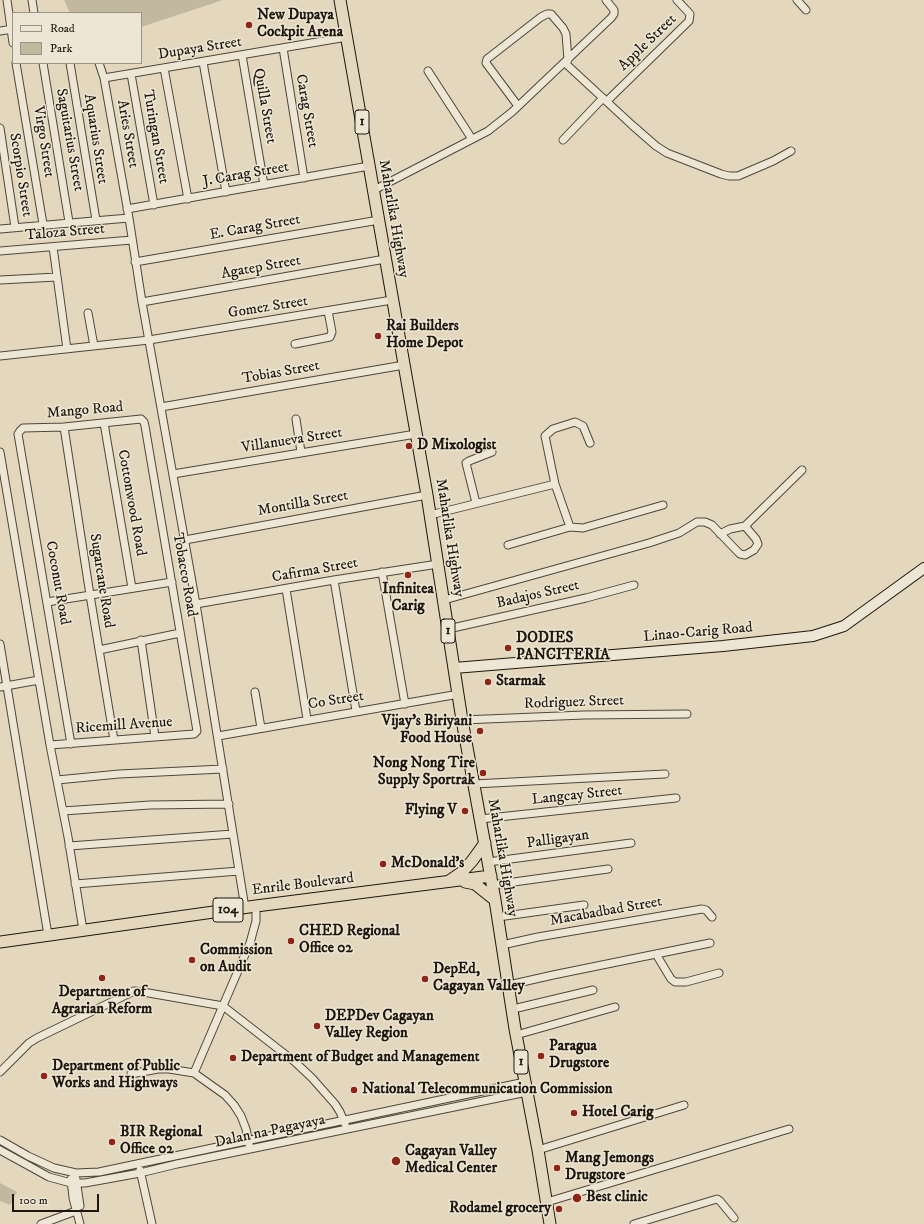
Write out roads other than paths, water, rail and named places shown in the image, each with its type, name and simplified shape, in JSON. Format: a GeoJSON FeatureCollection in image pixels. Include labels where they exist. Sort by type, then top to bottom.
{"type":"FeatureCollection","features":[{"type":"Feature","properties":{"kind":"highway","name":"Maharlika Highway"},"geometry":{"type":"LineString","coordinates":[[340,0],[348,37],[392,300],[427,495],[462,720],[495,900],[516,1035],[538,1150],[550,1224]]}},
{"type":"Feature","properties":{"kind":"highway"},"geometry":{"type":"LineString","coordinates":[[452,882],[472,862],[484,843]]}},
{"type":"Feature","properties":{"kind":"highway","name":"Enrile Boulevard"},"geometry":{"type":"LineString","coordinates":[[0,942],[251,907],[452,882],[491,881]]}},
{"type":"Feature","properties":{"kind":"highway"},"geometry":{"type":"LineString","coordinates":[[452,882],[475,884],[495,900]]}},
{"type":"Feature","properties":{"kind":"main road","name":"Linao-Carig Road"},"geometry":{"type":"LineString","coordinates":[[454,668],[715,647],[814,636],[844,626],[924,568]]}},
{"type":"Feature","properties":{"kind":"street"},"geometry":{"type":"LineString","coordinates":[[0,31],[12,29],[7,0]]}},
{"type":"Feature","properties":{"kind":"street"},"geometry":{"type":"LineString","coordinates":[[32,0],[34,12]]}},
{"type":"Feature","properties":{"kind":"street"},"geometry":{"type":"LineString","coordinates":[[374,190],[495,126],[567,61],[614,14],[614,10],[606,0]]}},
{"type":"Feature","properties":{"kind":"street","name":"Apple Street"},"geometry":{"type":"LineString","coordinates":[[605,100],[688,21],[690,14],[677,0]]}},
{"type":"Feature","properties":{"kind":"street"},"geometry":{"type":"LineString","coordinates":[[797,0],[806,10]]}},
{"type":"Feature","properties":{"kind":"street"},"geometry":{"type":"LineString","coordinates":[[518,106],[486,63],[487,59],[541,17],[551,14],[566,34],[567,61],[605,100],[662,150],[729,176],[738,176],[754,170],[791,151]]}},
{"type":"Feature","properties":{"kind":"street","name":"Dupaya Street"},"geometry":{"type":"LineString","coordinates":[[104,78],[348,37]]}},
{"type":"Feature","properties":{"kind":"street","name":"Carag Street"},"geometry":{"type":"LineString","coordinates":[[283,48],[304,178]]}},
{"type":"Feature","properties":{"kind":"street","name":"Quilla Street"},"geometry":{"type":"LineString","coordinates":[[242,55],[264,185]]}},
{"type":"Feature","properties":{"kind":"street"},"geometry":{"type":"LineString","coordinates":[[203,62],[226,192]]}},
{"type":"Feature","properties":{"kind":"street","name":"Virgo Street"},"geometry":{"type":"LineString","coordinates":[[16,64],[43,224]]}},
{"type":"Feature","properties":{"kind":"street","name":"Saguitarius Street"},"geometry":{"type":"LineString","coordinates":[[43,64],[70,222]]}},
{"type":"Feature","properties":{"kind":"street","name":"Aquarius Street"},"geometry":{"type":"LineString","coordinates":[[70,64],[96,220]]}},
{"type":"Feature","properties":{"kind":"street","name":"Aries Street"},"geometry":{"type":"LineString","coordinates":[[99,64],[104,78],[129,218],[142,302],[185,540],[239,871],[256,921],[250,943],[194,1073]]}},
{"type":"Feature","properties":{"kind":"street"},"geometry":{"type":"LineString","coordinates":[[164,68],[188,199]]}},
{"type":"Feature","properties":{"kind":"street"},"geometry":{"type":"LineString","coordinates":[[428,71],[472,139]]}},
{"type":"Feature","properties":{"kind":"street","name":"Turingan Street"},"geometry":{"type":"LineString","coordinates":[[130,74],[154,205]]}},
{"type":"Feature","properties":{"kind":"street"},"geometry":{"type":"LineString","coordinates":[[563,140],[605,100]]}},
{"type":"Feature","properties":{"kind":"street","name":"Scorpio Street"},"geometry":{"type":"LineString","coordinates":[[0,128],[15,227]]}},
{"type":"Feature","properties":{"kind":"street","name":"J. Carag Street"},"geometry":{"type":"LineString","coordinates":[[127,209],[369,166]]}},
{"type":"Feature","properties":{"kind":"street"},"geometry":{"type":"LineString","coordinates":[[0,228],[129,218]]}},
{"type":"Feature","properties":{"kind":"street","name":"E. Carag Street"},"geometry":{"type":"LineString","coordinates":[[135,262],[379,220]]}},
{"type":"Feature","properties":{"kind":"street","name":"Taloza Street"},"geometry":{"type":"LineString","coordinates":[[0,251],[132,240]]}},
{"type":"Feature","properties":{"kind":"street"},"geometry":{"type":"LineString","coordinates":[[53,247],[67,349]]}},
{"type":"Feature","properties":{"kind":"street","name":"Agatep Street"},"geometry":{"type":"LineString","coordinates":[[142,302],[385,258]]}},
{"type":"Feature","properties":{"kind":"street"},"geometry":{"type":"LineString","coordinates":[[0,280],[57,277]]}},
{"type":"Feature","properties":{"kind":"street","name":"Gomez Street"},"geometry":{"type":"LineString","coordinates":[[0,356],[149,340],[392,300]]}},
{"type":"Feature","properties":{"kind":"street"},"geometry":{"type":"LineString","coordinates":[[295,344],[330,337],[332,332],[328,311]]}},
{"type":"Feature","properties":{"kind":"street"},"geometry":{"type":"LineString","coordinates":[[88,313],[94,346]]}},
{"type":"Feature","properties":{"kind":"street","name":"Tobias Street"},"geometry":{"type":"LineString","coordinates":[[161,407],[404,365]]}},
{"type":"Feature","properties":{"kind":"street","name":"Mango Road"},"geometry":{"type":"LineString","coordinates":[[23,428],[64,427],[141,419],[145,426]]}},
{"type":"Feature","properties":{"kind":"street"},"geometry":{"type":"LineString","coordinates":[[296,419],[301,452]]}},
{"type":"Feature","properties":{"kind":"street"},"geometry":{"type":"LineString","coordinates":[[570,527],[555,484],[545,439],[547,434],[553,429],[575,422],[583,426],[590,443]]}},
{"type":"Feature","properties":{"kind":"street","name":"Cottonwood Road"},"geometry":{"type":"LineString","coordinates":[[104,423],[132,588]]}},
{"type":"Feature","properties":{"kind":"street","name":"Tobacco Road"},"geometry":{"type":"LineString","coordinates":[[145,426],[198,729]]}},
{"type":"Feature","properties":{"kind":"street","name":"Sugarcane Road"},"geometry":{"type":"LineString","coordinates":[[64,427],[114,740]]}},
{"type":"Feature","properties":{"kind":"street","name":"Coconut Road"},"geometry":{"type":"LineString","coordinates":[[23,428],[19,432],[18,440],[71,744]]}},
{"type":"Feature","properties":{"kind":"street","name":"Villanueva Street"},"geometry":{"type":"LineString","coordinates":[[173,474],[416,434]]}},
{"type":"Feature","properties":{"kind":"street"},"geometry":{"type":"LineString","coordinates":[[0,452],[83,930]]}},
{"type":"Feature","properties":{"kind":"street"},"geometry":{"type":"LineString","coordinates":[[476,504],[466,463],[492,452]]}},
{"type":"Feature","properties":{"kind":"street"},"geometry":{"type":"LineString","coordinates":[[720,534],[730,529],[744,526],[802,470]]}},
{"type":"Feature","properties":{"kind":"street"},"geometry":{"type":"LineString","coordinates":[[430,515],[555,484]]}},
{"type":"Feature","properties":{"kind":"street","name":"Montilla Street"},"geometry":{"type":"LineString","coordinates":[[185,540],[427,495]]}},
{"type":"Feature","properties":{"kind":"street"},"geometry":{"type":"LineString","coordinates":[[508,545],[570,527],[583,528],[663,505]]}},
{"type":"Feature","properties":{"kind":"street"},"geometry":{"type":"LineString","coordinates":[[444,600],[649,543],[679,533],[697,522],[709,523],[736,551],[745,555],[754,550],[758,544],[756,539],[744,526]]}},
{"type":"Feature","properties":{"kind":"street","name":"Cafirma Street"},"geometry":{"type":"LineString","coordinates":[[196,604],[382,572],[438,564]]}},
{"type":"Feature","properties":{"kind":"street"},"geometry":{"type":"LineString","coordinates":[[382,572],[405,704]]}},
{"type":"Feature","properties":{"kind":"street"},"geometry":{"type":"LineString","coordinates":[[334,580],[356,711]]}},
{"type":"Feature","properties":{"kind":"street"},"geometry":{"type":"LineString","coordinates":[[47,602],[172,582]]}},
{"type":"Feature","properties":{"kind":"street","name":"Badajos Street"},"geometry":{"type":"LineString","coordinates":[[448,629],[586,598],[634,585]]}},
{"type":"Feature","properties":{"kind":"street"},"geometry":{"type":"LineString","coordinates":[[286,589],[306,719]]}},
{"type":"Feature","properties":{"kind":"street"},"geometry":{"type":"LineString","coordinates":[[99,650],[180,633]]}},
{"type":"Feature","properties":{"kind":"street"},"geometry":{"type":"LineString","coordinates":[[141,640],[155,736]]}},
{"type":"Feature","properties":{"kind":"street"},"geometry":{"type":"LineString","coordinates":[[0,644],[3,686],[48,935]]}},
{"type":"Feature","properties":{"kind":"street"},"geometry":{"type":"LineString","coordinates":[[3,686],[39,680]]}},
{"type":"Feature","properties":{"kind":"street"},"geometry":{"type":"LineString","coordinates":[[255,692],[261,728]]}},
{"type":"Feature","properties":{"kind":"street","name":"Co Street"},"geometry":{"type":"LineString","coordinates":[[218,736],[306,719],[459,694]]}},
{"type":"Feature","properties":{"kind":"street","name":"Rodriguez Street"},"geometry":{"type":"LineString","coordinates":[[462,720],[584,715],[687,714]]}},
{"type":"Feature","properties":{"kind":"street","name":"Ricemill Avenue"},"geometry":{"type":"LineString","coordinates":[[50,745],[194,734],[198,729]]}},
{"type":"Feature","properties":{"kind":"street"},"geometry":{"type":"LineString","coordinates":[[57,780],[119,774],[223,769]]}},
{"type":"Feature","properties":{"kind":"street"},"geometry":{"type":"LineString","coordinates":[[474,784],[664,774]]}},
{"type":"Feature","properties":{"kind":"street","name":"Langcay Street"},"geometry":{"type":"LineString","coordinates":[[480,819],[676,798]]}},
{"type":"Feature","properties":{"kind":"street"},"geometry":{"type":"LineString","coordinates":[[63,811],[150,805],[229,804]]}},
{"type":"Feature","properties":{"kind":"street"},"geometry":{"type":"LineString","coordinates":[[69,846],[234,834]]}},
{"type":"Feature","properties":{"kind":"street","name":"Palligayan"},"geometry":{"type":"LineString","coordinates":[[488,862],[631,843]]}},
{"type":"Feature","properties":{"kind":"street"},"geometry":{"type":"LineString","coordinates":[[491,881],[608,869]]}},
{"type":"Feature","properties":{"kind":"street"},"geometry":{"type":"LineString","coordinates":[[75,884],[239,871]]}},
{"type":"Feature","properties":{"kind":"street"},"geometry":{"type":"LineString","coordinates":[[498,918],[584,905]]}},
{"type":"Feature","properties":{"kind":"street","name":"Macabadbad Street"},"geometry":{"type":"LineString","coordinates":[[502,945],[538,937],[688,911],[706,910],[712,917]]}},
{"type":"Feature","properties":{"kind":"street"},"geometry":{"type":"LineString","coordinates":[[509,986],[710,943]]}},
{"type":"Feature","properties":{"kind":"street"},"geometry":{"type":"LineString","coordinates":[[656,954],[671,979],[675,982],[686,982],[719,973]]}},
{"type":"Feature","properties":{"kind":"street"},"geometry":{"type":"LineString","coordinates":[[513,1009],[593,990]]}},
{"type":"Feature","properties":{"kind":"street"},"geometry":{"type":"LineString","coordinates":[[0,1072],[37,1038],[134,991],[144,992],[223,1006],[295,1062],[312,1078],[335,1104],[344,1120],[346,1129]]}},
{"type":"Feature","properties":{"kind":"street"},"geometry":{"type":"LineString","coordinates":[[516,1035],[615,1007]]}},
{"type":"Feature","properties":{"kind":"street"},"geometry":{"type":"LineString","coordinates":[[131,1074],[158,1069],[169,1069],[194,1073],[221,1092],[234,1105],[241,1116],[249,1140],[250,1149]]}},
{"type":"Feature","properties":{"kind":"street","name":"Dalan na Pagayaya"},"geometry":{"type":"LineString","coordinates":[[0,1140],[28,1156],[54,1168],[73,1173],[99,1172],[344,1120],[526,1087]]}},
{"type":"Feature","properties":{"kind":"street","name":"Dalan na Pagayaya"},"geometry":{"type":"LineString","coordinates":[[0,1150],[36,1170],[59,1180],[74,1183],[85,1183],[140,1173],[346,1129],[526,1087]]}},
{"type":"Feature","properties":{"kind":"street"},"geometry":{"type":"LineString","coordinates":[[538,1150],[684,1105]]}},
{"type":"Feature","properties":{"kind":"street"},"geometry":{"type":"LineString","coordinates":[[547,1202],[789,1128]]}},
{"type":"Feature","properties":{"kind":"street"},"geometry":{"type":"LineString","coordinates":[[138,1164],[152,1224]]}},
{"type":"Feature","properties":{"kind":"street"},"geometry":{"type":"LineString","coordinates":[[73,1173],[76,1196],[84,1224]]}},
{"type":"Feature","properties":{"kind":"street"},"geometry":{"type":"LineString","coordinates":[[59,1180],[76,1196]]}},
{"type":"Feature","properties":{"kind":"street"},"geometry":{"type":"LineString","coordinates":[[80,1224],[76,1211],[76,1196],[85,1183]]}},
{"type":"Feature","properties":{"kind":"street"},"geometry":{"type":"LineString","coordinates":[[634,1224],[717,1199],[734,1218]]}},
{"type":"Feature","properties":{"kind":"street"},"geometry":{"type":"LineString","coordinates":[[41,1224],[76,1211]]}},
{"type":"Feature","properties":{"kind":"place","name":"New Dupaya Cockpit Arena"},"geometry":{"type":"Point","coordinates":[249,25]}},
{"type":"Feature","properties":{"kind":"place","name":"Rai Builders Home Depot"},"geometry":{"type":"Point","coordinates":[378,336]}},
{"type":"Feature","properties":{"kind":"place","name":"D Mixologist"},"geometry":{"type":"Point","coordinates":[409,446]}},
{"type":"Feature","properties":{"kind":"place","name":"Infinitea Carig"},"geometry":{"type":"Point","coordinates":[408,575]}},
{"type":"Feature","properties":{"kind":"place","name":"DODIES PANCITERIA"},"geometry":{"type":"Point","coordinates":[508,648]}},
{"type":"Feature","properties":{"kind":"place","name":"Starmak"},"geometry":{"type":"Point","coordinates":[488,682]}},
{"type":"Feature","properties":{"kind":"place","name":"Vijay’s Biriyani Food House"},"geometry":{"type":"Point","coordinates":[480,731]}},
{"type":"Feature","properties":{"kind":"place","name":"Nong Nong Tire Supply Sportrak"},"geometry":{"type":"Point","coordinates":[483,773]}},
{"type":"Feature","properties":{"kind":"place","name":"Flying V"},"geometry":{"type":"Point","coordinates":[465,811]}},
{"type":"Feature","properties":{"kind":"place","name":"McDonald's"},"geometry":{"type":"Point","coordinates":[383,864]}},
{"type":"Feature","properties":{"kind":"place","name":"CHED Regional Office 02"},"geometry":{"type":"Point","coordinates":[291,941]}},
{"type":"Feature","properties":{"kind":"place","name":"Commission on Audit"},"geometry":{"type":"Point","coordinates":[192,960]}},
{"type":"Feature","properties":{"kind":"place","name":"Department of Agrarian Reform"},"geometry":{"type":"Point","coordinates":[102,978]}},
{"type":"Feature","properties":{"kind":"place","name":"DepEd, Cagayan Valley"},"geometry":{"type":"Point","coordinates":[425,979]}},
{"type":"Feature","properties":{"kind":"place","name":"DEPDev Cagayan Valley Region"},"geometry":{"type":"Point","coordinates":[317,1026]}},
{"type":"Feature","properties":{"kind":"place","name":"Paragua Drugstore"},"geometry":{"type":"Point","coordinates":[541,1056]}},
{"type":"Feature","properties":{"kind":"place","name":"Department of Budget and Management"},"geometry":{"type":"Point","coordinates":[233,1058]}},
{"type":"Feature","properties":{"kind":"place","name":"Department of Public Works and Highways"},"geometry":{"type":"Point","coordinates":[44,1076]}},
{"type":"Feature","properties":{"kind":"place","name":"National Telecommunication Commission"},"geometry":{"type":"Point","coordinates":[354,1090]}},
{"type":"Feature","properties":{"kind":"place","name":"Hotel Carig"},"geometry":{"type":"Point","coordinates":[574,1113]}},
{"type":"Feature","properties":{"kind":"place","name":"BIR Regional Office 02"},"geometry":{"type":"Point","coordinates":[112,1142]}},
{"type":"Feature","properties":{"kind":"place","name":"Cagayan Valley Medical Center"},"geometry":{"type":"Point","coordinates":[396,1161]}},
{"type":"Feature","properties":{"kind":"place","name":"Mang Jemongs Drugstore"},"geometry":{"type":"Point","coordinates":[557,1168]}},
{"type":"Feature","properties":{"kind":"place","name":"Best clinic"},"geometry":{"type":"Point","coordinates":[577,1198]}},
{"type":"Feature","properties":{"kind":"place","name":"Rodamel grocery"},"geometry":{"type":"Point","coordinates":[559,1209]}}]}
